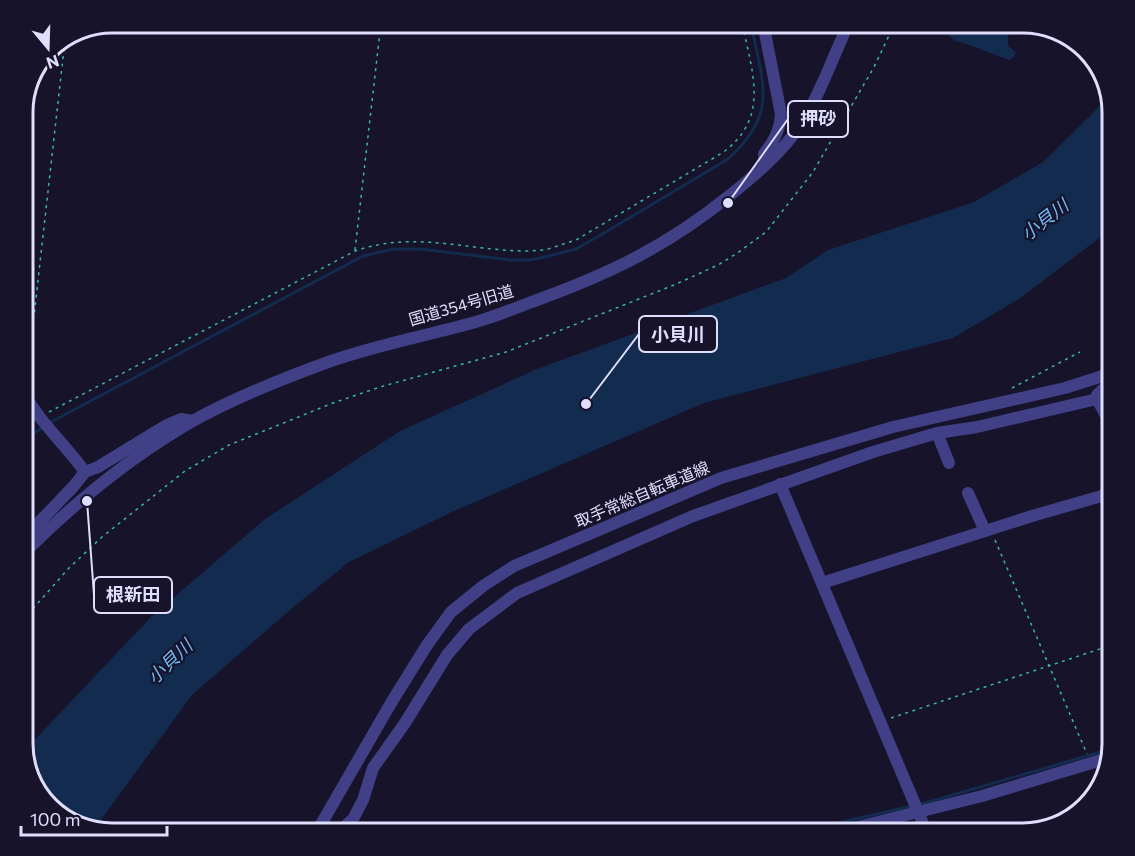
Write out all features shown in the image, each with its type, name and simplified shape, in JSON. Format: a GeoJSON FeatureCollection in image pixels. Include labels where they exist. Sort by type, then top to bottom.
{"type":"FeatureCollection","features":[{"type":"Feature","properties":{"kind":"street"},"geometry":{"type":"LineString","coordinates":[[765,33],[782,114],[780,128],[764,154],[765,165]]}},
{"type":"Feature","properties":{"kind":"street","name":"国道354号旧道"},"geometry":{"type":"LineString","coordinates":[[33,545],[95,489],[160,440],[219,407],[329,362],[371,348],[483,320],[581,284],[619,267],[681,233],[765,165],[786,144],[812,105],[844,33]]}},
{"type":"Feature","properties":{"kind":"street","name":"取手常総自転車道線"},"geometry":{"type":"LineString","coordinates":[[321,823],[390,703],[427,645],[452,612],[483,586],[514,566],[721,478],[893,427],[1065,388],[1102,376]]}},
{"type":"Feature","properties":{"kind":"street"},"geometry":{"type":"LineString","coordinates":[[1102,391],[1097,395],[1102,407]]}},
{"type":"Feature","properties":{"kind":"street"},"geometry":{"type":"LineString","coordinates":[[349,823],[363,800],[373,768],[405,723],[447,655],[469,629],[517,593],[693,516],[780,484],[937,434],[977,427],[1102,397]]}},
{"type":"Feature","properties":{"kind":"street"},"geometry":{"type":"LineString","coordinates":[[33,408],[43,424],[74,456],[85,472]]}},
{"type":"Feature","properties":{"kind":"street"},"geometry":{"type":"LineString","coordinates":[[33,529],[74,487],[85,472],[98,467],[166,425],[180,419],[192,421]]}},
{"type":"Feature","properties":{"kind":"street"},"geometry":{"type":"LineString","coordinates":[[937,434],[949,464]]}},
{"type":"Feature","properties":{"kind":"street"},"geometry":{"type":"LineString","coordinates":[[780,484],[923,823]]}},
{"type":"Feature","properties":{"kind":"street"},"geometry":{"type":"LineString","coordinates":[[968,493],[987,530]]}},
{"type":"Feature","properties":{"kind":"street"},"geometry":{"type":"LineString","coordinates":[[822,583],[1102,496]]}},
{"type":"Feature","properties":{"kind":"street"},"geometry":{"type":"LineString","coordinates":[[879,823],[982,796],[1100,760]]}},
{"type":"Feature","properties":{"kind":"path"},"geometry":{"type":"LineString","coordinates":[[355,251],[380,33]]}},
{"type":"Feature","properties":{"kind":"path"},"geometry":{"type":"LineString","coordinates":[[33,428],[355,251],[371,245],[410,240],[510,251],[545,250],[576,240],[735,144],[751,119],[755,89],[744,33]]}},
{"type":"Feature","properties":{"kind":"path"},"geometry":{"type":"LineString","coordinates":[[33,609],[68,569],[102,537],[185,471],[229,445],[371,390],[506,352],[674,285],[736,254],[766,232],[813,172],[890,33]]}},
{"type":"Feature","properties":{"kind":"path"},"geometry":{"type":"LineString","coordinates":[[33,318],[61,78]]}},
{"type":"Feature","properties":{"kind":"path"},"geometry":{"type":"LineString","coordinates":[[1008,390],[1080,352]]}},
{"type":"Feature","properties":{"kind":"path"},"geometry":{"type":"LineString","coordinates":[[987,530],[1091,762]]}},
{"type":"Feature","properties":{"kind":"path"},"geometry":{"type":"LineString","coordinates":[[881,721],[1102,649]]}},
{"type":"Feature","properties":{"kind":"water"},"geometry":{"type":"Polygon","coordinates":[[[946,33],[1010,33],[1008,35],[1008,46],[1016,52],[1009,60],[955,41],[946,33]]]}},
{"type":"Feature","properties":{"kind":"water"},"geometry":{"type":"Polygon","coordinates":[[[1101,103],[1102,236],[1019,299],[953,338],[704,403],[452,512],[349,562],[192,695],[100,821],[87,819],[64,807],[44,783],[36,764],[33,741],[151,617],[265,519],[400,431],[537,369],[786,278],[828,250],[974,202],[1043,162],[1101,103]]]}},
{"type":"Feature","properties":{"kind":"waterway"},"geometry":{"type":"LineString","coordinates":[[49,423],[363,256],[393,249],[421,249],[510,260],[530,260],[576,249],[728,159],[744,142],[755,126],[761,111],[763,96],[753,33]]}},
{"type":"Feature","properties":{"kind":"waterway"},"geometry":{"type":"LineString","coordinates":[[33,434],[43,427]]}},
{"type":"Feature","properties":{"kind":"waterway"},"geometry":{"type":"LineString","coordinates":[[918,805],[1101,752]]}},
{"type":"Feature","properties":{"kind":"waterway"},"geometry":{"type":"LineString","coordinates":[[838,823],[912,806]]}},
{"type":"Feature","properties":{"kind":"place","name":"押砂"},"geometry":{"type":"Point","coordinates":[728,203]}},
{"type":"Feature","properties":{"kind":"place","name":"小貝川"},"geometry":{"type":"Point","coordinates":[586,404]}},
{"type":"Feature","properties":{"kind":"place","name":"根新田"},"geometry":{"type":"Point","coordinates":[87,501]}}]}
